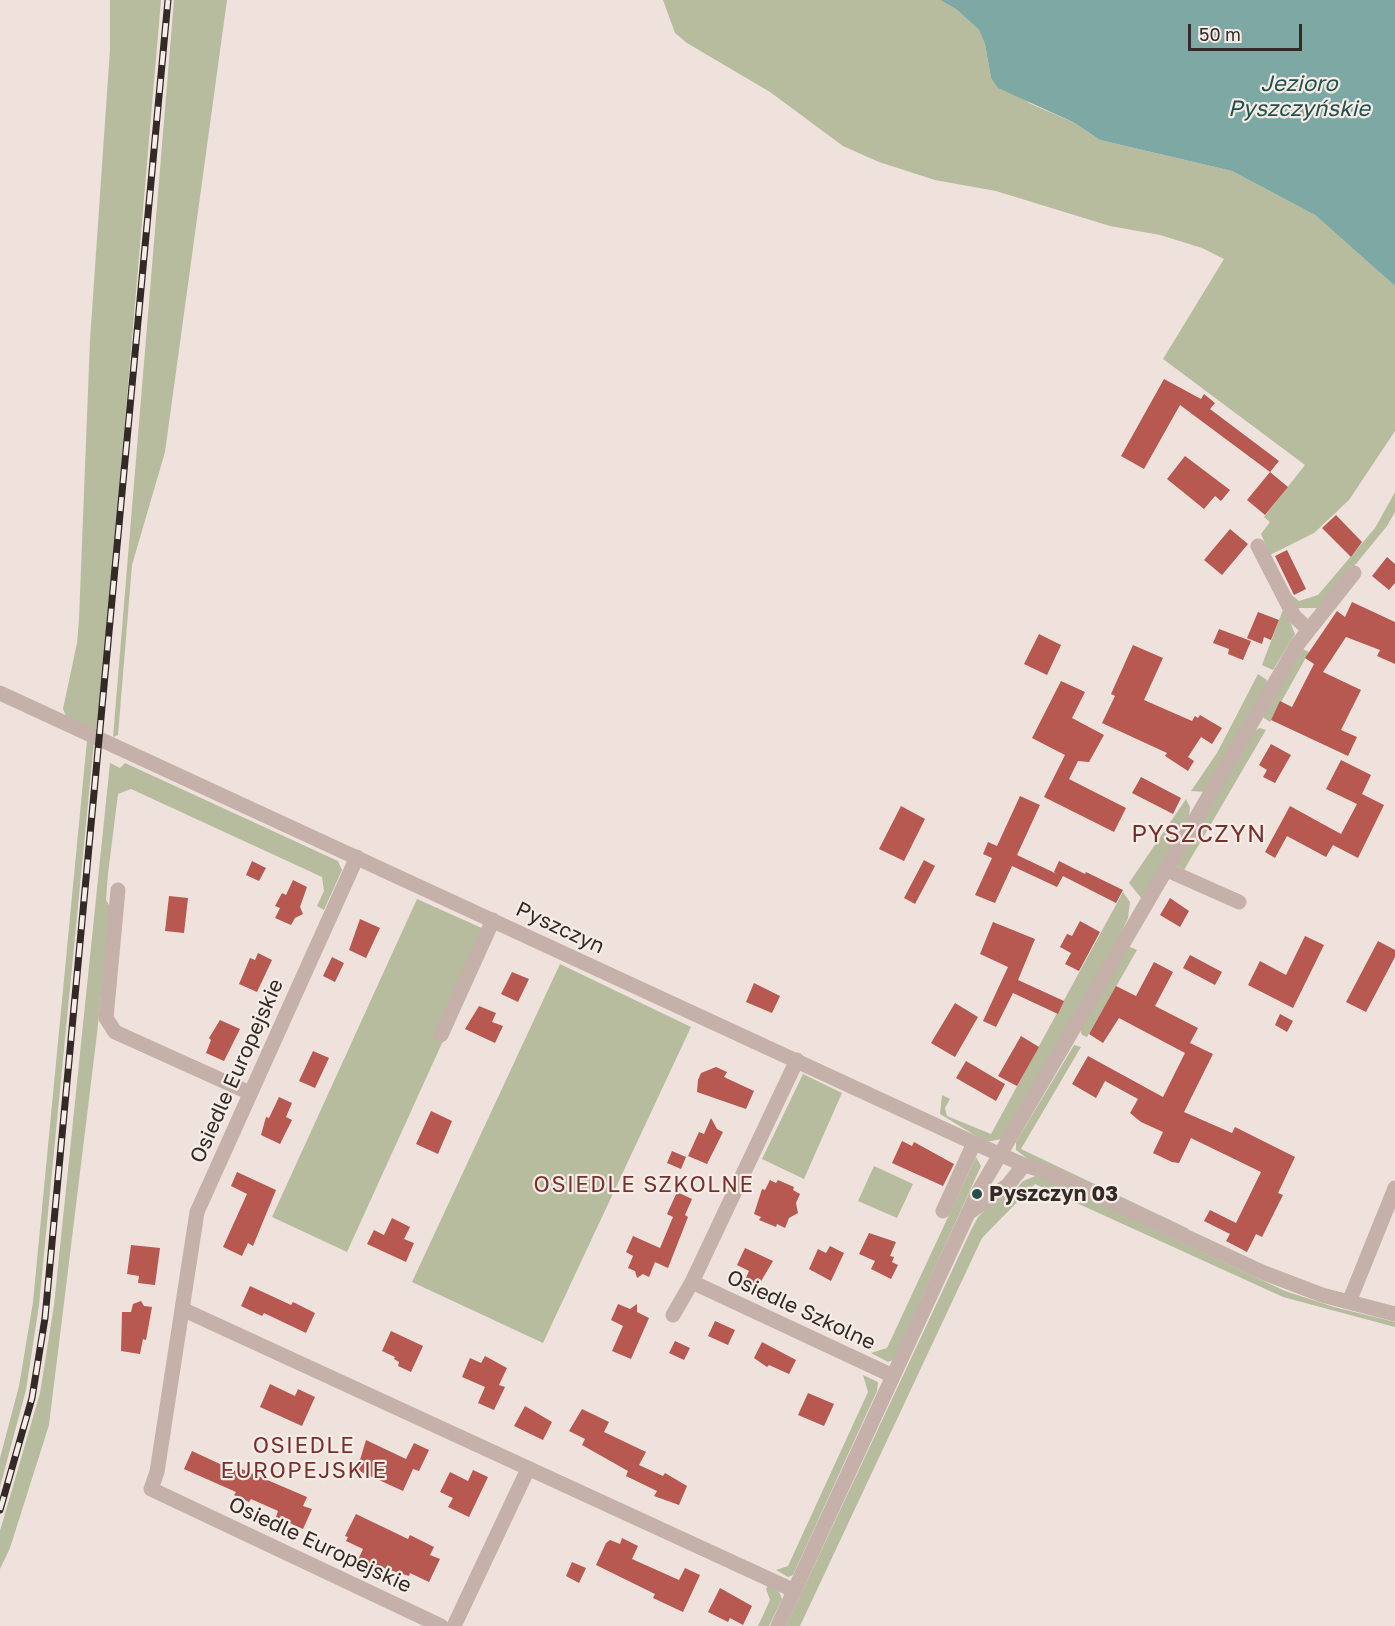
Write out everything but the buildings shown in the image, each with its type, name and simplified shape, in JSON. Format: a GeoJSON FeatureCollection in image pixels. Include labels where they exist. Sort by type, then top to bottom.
{"type":"FeatureCollection","features":[{"type":"Feature","properties":{"kind":"street"},"geometry":{"type":"LineString","coordinates":[[1258,546],[1294,616],[1309,630]]}},
{"type":"Feature","properties":{"kind":"street"},"geometry":{"type":"LineString","coordinates":[[778,1626],[969,1213],[1282,670],[1309,630],[1354,573]]}},
{"type":"Feature","properties":{"kind":"street","name":"Pyszczyn"},"geometry":{"type":"LineString","coordinates":[[0,693],[974,1143],[1024,1165],[1045,1171],[1262,1272],[1348,1302],[1395,1314]]}},
{"type":"Feature","properties":{"kind":"street","name":"Osiedle Europejskie"},"geometry":{"type":"LineString","coordinates":[[357,857],[197,1212],[157,1472],[151,1489],[441,1626]]}},
{"type":"Feature","properties":{"kind":"street"},"geometry":{"type":"LineString","coordinates":[[1167,870],[1239,903]]}},
{"type":"Feature","properties":{"kind":"street"},"geometry":{"type":"LineString","coordinates":[[118,890],[106,1018],[115,1032],[250,1093]]}},
{"type":"Feature","properties":{"kind":"street"},"geometry":{"type":"LineString","coordinates":[[441,1035],[494,921]]}},
{"type":"Feature","properties":{"kind":"street","name":"Osiedle Szkolne"},"geometry":{"type":"LineString","coordinates":[[673,1315],[692,1282],[797,1060]]}},
{"type":"Feature","properties":{"kind":"street"},"geometry":{"type":"LineString","coordinates":[[943,1211],[974,1143]]}},
{"type":"Feature","properties":{"kind":"street"},"geometry":{"type":"LineString","coordinates":[[969,1213],[1008,1185],[1024,1165]]}},
{"type":"Feature","properties":{"kind":"street"},"geometry":{"type":"LineString","coordinates":[[1348,1302],[1395,1188]]}},
{"type":"Feature","properties":{"kind":"street","name":"Osiedle Szkolne"},"geometry":{"type":"LineString","coordinates":[[692,1282],[893,1376]]}},
{"type":"Feature","properties":{"kind":"street"},"geometry":{"type":"LineString","coordinates":[[182,1309],[795,1591]]}},
{"type":"Feature","properties":{"kind":"street"},"geometry":{"type":"LineString","coordinates":[[454,1626],[528,1468]]}},
{"type":"Feature","properties":{"kind":"green space"},"geometry":{"type":"Polygon","coordinates":[[[110,0],[161,0],[101,701],[96,730],[66,716],[63,709],[77,643],[79,619],[90,340],[110,49],[110,0]]]}},
{"type":"Feature","properties":{"kind":"green space"},"geometry":{"type":"Polygon","coordinates":[[[174,0],[227,0],[165,452],[132,565],[118,735],[113,737],[174,0]]]}},
{"type":"Feature","properties":{"kind":"green space"},"geometry":{"type":"Polygon","coordinates":[[[663,0],[940,0],[956,9],[979,30],[985,44],[991,78],[1031,104],[1073,122],[1100,140],[1232,171],[1315,215],[1395,286],[1395,431],[1349,500],[1314,533],[1270,555],[1261,534],[1270,522],[1264,517],[1305,465],[1163,359],[1224,259],[1202,248],[1160,235],[1110,226],[996,191],[935,180],[879,162],[843,146],[770,92],[687,43],[675,33],[663,0]]]}},
{"type":"Feature","properties":{"kind":"green space"},"geometry":{"type":"Polygon","coordinates":[[[1395,492],[1395,512],[1387,526],[1328,598],[1318,608],[1297,608],[1289,593],[1299,601],[1318,595],[1375,528],[1395,492]]]}},
{"type":"Feature","properties":{"kind":"green space"},"geometry":{"type":"Polygon","coordinates":[[[1284,607],[1295,634],[1273,670],[1262,665],[1284,607]]]}},
{"type":"Feature","properties":{"kind":"green space"},"geometry":{"type":"Polygon","coordinates":[[[1303,649],[1309,652],[1270,722],[1264,718],[1263,713],[1303,649]]]}},
{"type":"Feature","properties":{"kind":"green space"},"geometry":{"type":"Polygon","coordinates":[[[1258,674],[1267,680],[1266,685],[1205,792],[1191,791],[1217,753],[1258,674]]]}},
{"type":"Feature","properties":{"kind":"green space"},"geometry":{"type":"Polygon","coordinates":[[[1260,728],[1266,730],[1184,870],[1175,865],[1254,731],[1260,728]]]}},
{"type":"Feature","properties":{"kind":"green space"},"geometry":{"type":"Polygon","coordinates":[[[87,740],[94,742],[39,1305],[26,1390],[0,1487],[0,1458],[19,1386],[33,1302],[87,740]]]}},
{"type":"Feature","properties":{"kind":"green space"},"geometry":{"type":"Polygon","coordinates":[[[110,763],[120,768],[125,763],[338,861],[342,870],[324,910],[317,906],[324,891],[322,877],[131,789],[118,794],[108,874],[106,900],[110,907],[97,1034],[49,1425],[10,1548],[0,1569],[0,1531],[40,1393],[54,1305],[110,763]]]}},
{"type":"Feature","properties":{"kind":"green space"},"geometry":{"type":"Polygon","coordinates":[[[1186,799],[1190,807],[1189,818],[1142,899],[1129,883],[1186,799]]]}},
{"type":"Feature","properties":{"kind":"green space"},"geometry":{"type":"Polygon","coordinates":[[[1123,892],[1130,902],[1128,918],[1120,935],[1002,1139],[986,1142],[940,1114],[942,1095],[950,1099],[945,1108],[947,1116],[991,1134],[1123,892]]]}},
{"type":"Feature","properties":{"kind":"green space"},"geometry":{"type":"Polygon","coordinates":[[[417,899],[484,929],[443,1041],[347,1252],[272,1217],[417,899]]]}},
{"type":"Feature","properties":{"kind":"green space"},"geometry":{"type":"Polygon","coordinates":[[[1128,946],[1137,950],[1087,1037],[1082,1035],[1080,1030],[1128,946]]]}},
{"type":"Feature","properties":{"kind":"green space"},"geometry":{"type":"Polygon","coordinates":[[[560,964],[691,1027],[543,1343],[412,1282],[560,964]]]}},
{"type":"Feature","properties":{"kind":"green space"},"geometry":{"type":"Polygon","coordinates":[[[1074,1045],[1081,1047],[1021,1149],[1189,1229],[1184,1229],[1028,1159],[1016,1150],[1016,1142],[1074,1045]]]}},
{"type":"Feature","properties":{"kind":"green space"},"geometry":{"type":"Polygon","coordinates":[[[803,1074],[842,1093],[804,1179],[762,1159],[803,1074]]]}},
{"type":"Feature","properties":{"kind":"green space"},"geometry":{"type":"Polygon","coordinates":[[[976,1157],[981,1166],[893,1360],[888,1362],[871,1353],[887,1348],[976,1157]]]}},
{"type":"Feature","properties":{"kind":"green space"},"geometry":{"type":"Polygon","coordinates":[[[874,1166],[913,1184],[897,1218],[858,1201],[874,1166]]]}},
{"type":"Feature","properties":{"kind":"green space"},"geometry":{"type":"Polygon","coordinates":[[[1038,1175],[1285,1291],[1334,1307],[1395,1322],[1395,1327],[1283,1297],[1035,1184],[982,1238],[800,1626],[786,1626],[978,1217],[987,1208],[1015,1190],[1023,1181],[1038,1175]]]}},
{"type":"Feature","properties":{"kind":"green space"},"geometry":{"type":"Polygon","coordinates":[[[863,1375],[878,1382],[877,1391],[793,1575],[788,1577],[776,1570],[788,1566],[868,1392],[863,1375]]]}},
{"type":"Feature","properties":{"kind":"green space"},"geometry":{"type":"Polygon","coordinates":[[[769,1584],[779,1592],[782,1599],[769,1626],[758,1626],[770,1600],[766,1589],[769,1584]]]}},
{"type":"Feature","properties":{"kind":"water","name":"Jezioro Pyszczyńskie"},"geometry":{"type":"Polygon","coordinates":[[[940,0],[1395,0],[1395,286],[1315,215],[1232,171],[1100,140],[1073,122],[998,88],[991,78],[985,44],[979,30],[956,9],[940,0]]]}},
{"type":"Feature","properties":{"kind":"railway"},"geometry":{"type":"LineString","coordinates":[[0,1510],[32,1398],[45,1318],[168,0]]}},
{"type":"Feature","properties":{"kind":"place","name":"Pyszczyn 03"},"geometry":{"type":"Point","coordinates":[977,1194]}},
{"type":"Feature","properties":{"kind":"district","name":"PYSZCZYN"},"geometry":{"type":"Point","coordinates":[1199,834]}},
{"type":"Feature","properties":{"kind":"district","name":"OSIEDLE SZKOLNE"},"geometry":{"type":"Point","coordinates":[644,1185]}},
{"type":"Feature","properties":{"kind":"district","name":"OSIEDLE EUROPEJSKIE"},"geometry":{"type":"Point","coordinates":[304,1458]}}]}
